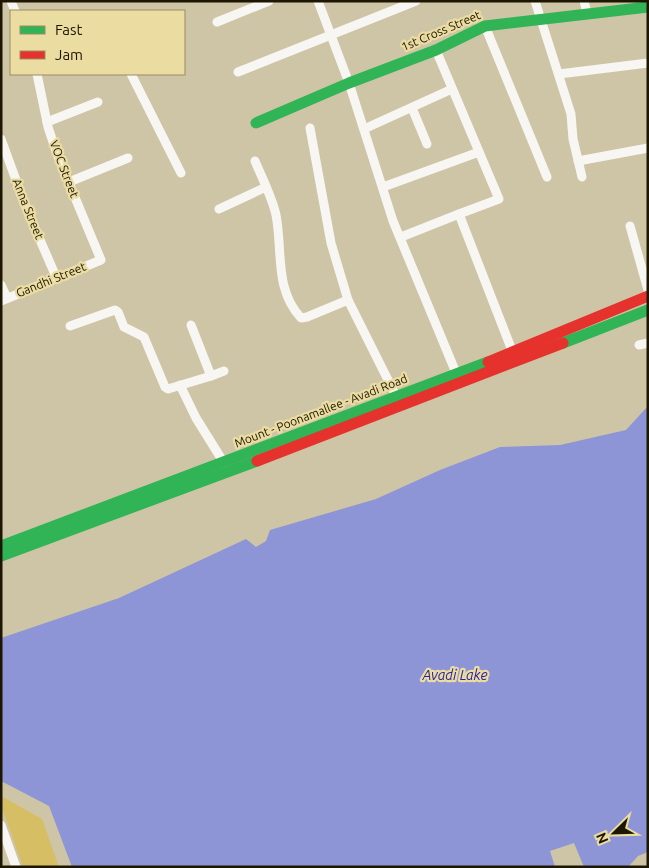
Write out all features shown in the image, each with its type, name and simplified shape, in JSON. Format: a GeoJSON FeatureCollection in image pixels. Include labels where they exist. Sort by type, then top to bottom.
{"type":"FeatureCollection","features":[{"type":"Feature","properties":{"kind":"main road","name":"1st Cross Street"},"geometry":{"type":"LineString","coordinates":[[256,123],[349,83],[436,50],[485,26],[640,5]]}},
{"type":"Feature","properties":{"kind":"main road","name":"Mount - Poonamallee - Avadi Road"},"geometry":{"type":"LineString","coordinates":[[1,546],[224,463],[396,396],[458,379],[513,353],[648,296]]}},
{"type":"Feature","properties":{"kind":"main road","name":"Mount - Poonamallee - Avadi Road"},"geometry":{"type":"LineString","coordinates":[[1,556],[458,379],[648,310]]}},
{"type":"Feature","properties":{"kind":"street"},"geometry":{"type":"LineString","coordinates":[[216,22],[269,1]]}},
{"type":"Feature","properties":{"kind":"street"},"geometry":{"type":"LineString","coordinates":[[318,1],[332,34],[401,237],[458,379]]}},
{"type":"Feature","properties":{"kind":"street"},"geometry":{"type":"LineString","coordinates":[[238,72],[416,1]]}},
{"type":"Feature","properties":{"kind":"street"},"geometry":{"type":"LineString","coordinates":[[535,1],[571,114],[573,140],[582,177]]}},
{"type":"Feature","properties":{"kind":"street"},"geometry":{"type":"LineString","coordinates":[[584,1],[587,13]]}},
{"type":"Feature","properties":{"kind":"street"},"geometry":{"type":"LineString","coordinates":[[485,26],[547,177]]}},
{"type":"Feature","properties":{"kind":"street"},"geometry":{"type":"LineString","coordinates":[[401,237],[499,199],[436,50]]}},
{"type":"Feature","properties":{"kind":"street"},"geometry":{"type":"LineString","coordinates":[[558,74],[648,63]]}},
{"type":"Feature","properties":{"kind":"street","name":"VOC Street"},"geometry":{"type":"LineString","coordinates":[[37,75],[47,122],[101,260]]}},
{"type":"Feature","properties":{"kind":"street"},"geometry":{"type":"LineString","coordinates":[[132,75],[181,173]]}},
{"type":"Feature","properties":{"kind":"street"},"geometry":{"type":"LineString","coordinates":[[364,129],[452,89]]}},
{"type":"Feature","properties":{"kind":"street"},"geometry":{"type":"LineString","coordinates":[[47,122],[98,102]]}},
{"type":"Feature","properties":{"kind":"street"},"geometry":{"type":"LineString","coordinates":[[412,108],[427,144]]}},
{"type":"Feature","properties":{"kind":"street"},"geometry":{"type":"LineString","coordinates":[[310,128],[331,244],[348,300],[396,396]]}},
{"type":"Feature","properties":{"kind":"street","name":"Anna Street"},"geometry":{"type":"LineString","coordinates":[[1,139],[27,210],[57,279]]}},
{"type":"Feature","properties":{"kind":"street"},"geometry":{"type":"LineString","coordinates":[[578,161],[648,148]]}},
{"type":"Feature","properties":{"kind":"street"},"geometry":{"type":"LineString","coordinates":[[383,187],[479,152]]}},
{"type":"Feature","properties":{"kind":"street"},"geometry":{"type":"LineString","coordinates":[[69,182],[128,158]]}},
{"type":"Feature","properties":{"kind":"street"},"geometry":{"type":"LineString","coordinates":[[255,161],[276,214],[284,287],[294,310],[301,318],[308,317],[348,300]]}},
{"type":"Feature","properties":{"kind":"street"},"geometry":{"type":"LineString","coordinates":[[219,209],[266,187]]}},
{"type":"Feature","properties":{"kind":"street"},"geometry":{"type":"LineString","coordinates":[[459,214],[513,353]]}},
{"type":"Feature","properties":{"kind":"street"},"geometry":{"type":"LineString","coordinates":[[630,226],[648,290]]}},
{"type":"Feature","properties":{"kind":"street","name":"Gandhi Street"},"geometry":{"type":"LineString","coordinates":[[4,299],[101,260]]}},
{"type":"Feature","properties":{"kind":"street"},"geometry":{"type":"LineString","coordinates":[[1,285],[4,299]]}},
{"type":"Feature","properties":{"kind":"street"},"geometry":{"type":"LineString","coordinates":[[70,326],[115,310],[124,327],[144,337],[164,387],[168,389],[224,371]]}},
{"type":"Feature","properties":{"kind":"street"},"geometry":{"type":"LineString","coordinates":[[191,325],[210,376]]}},
{"type":"Feature","properties":{"kind":"street"},"geometry":{"type":"LineString","coordinates":[[180,385],[196,418],[224,463]]}},
{"type":"Feature","properties":{"kind":"street"},"geometry":{"type":"LineString","coordinates":[[1,825],[5,845],[16,867]]}},
{"type":"Feature","properties":{"kind":"shaded area"},"geometry":{"type":"Polygon","coordinates":[[[1,796],[42,819],[59,867],[23,867],[1,805],[1,796]]]}},
{"type":"Feature","properties":{"kind":"water","name":"Avadi Lake"},"geometry":{"type":"Polygon","coordinates":[[[648,406],[648,852],[638,856],[628,867],[584,867],[574,843],[550,851],[555,867],[72,867],[49,806],[1,781],[1,638],[119,598],[246,539],[256,547],[266,541],[270,530],[376,499],[440,470],[500,447],[560,445],[626,430],[648,406]]]}},
{"type":"Feature","properties":{"kind":"traffic: fast"},"geometry":{"type":"LineString","coordinates":[[256,123],[349,83],[436,50],[485,26],[648,7]]}},
{"type":"Feature","properties":{"kind":"traffic: fast"},"geometry":{"type":"LineString","coordinates":[[563,343],[648,310]]}},
{"type":"Feature","properties":{"kind":"traffic: fast"},"geometry":{"type":"LineString","coordinates":[[1,546],[488,362]]}},
{"type":"Feature","properties":{"kind":"traffic: fast"},"geometry":{"type":"LineString","coordinates":[[1,556],[257,461]]}},
{"type":"Feature","properties":{"kind":"traffic: jam"},"geometry":{"type":"LineString","coordinates":[[488,362],[648,296]]}},
{"type":"Feature","properties":{"kind":"traffic: jam"},"geometry":{"type":"LineString","coordinates":[[257,461],[563,343]]}}]}
